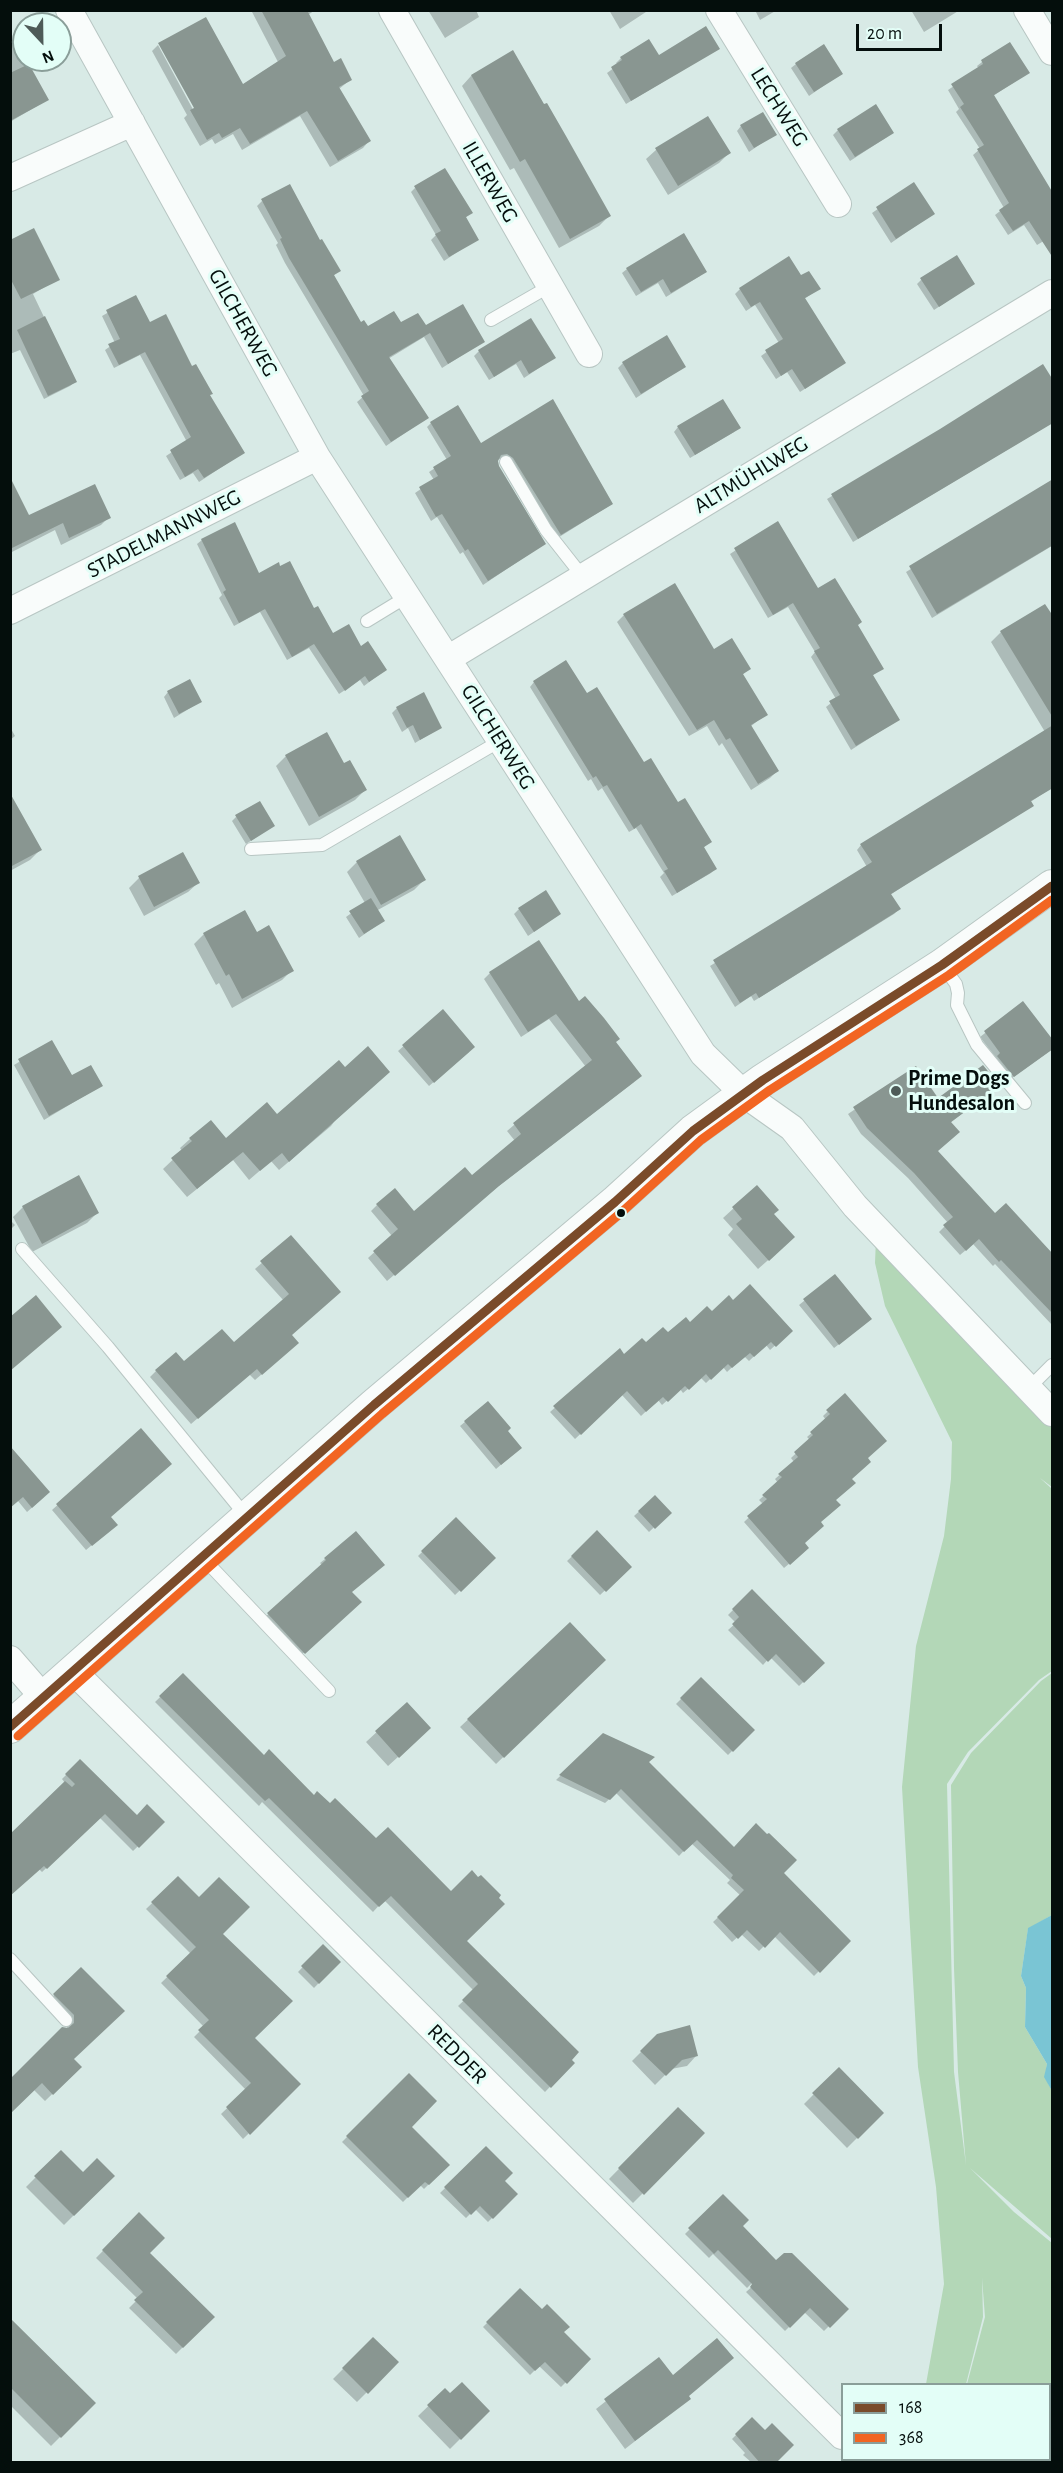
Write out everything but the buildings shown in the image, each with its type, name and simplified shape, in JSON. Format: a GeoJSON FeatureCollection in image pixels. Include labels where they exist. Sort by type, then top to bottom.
{"type":"FeatureCollection","features":[{"type":"Feature","properties":{"kind":"street","name":"GILCHERWEG"},"geometry":{"type":"LineString","coordinates":[[69,10],[317,457],[703,1054],[744,1094],[792,1128],[855,1206],[1053,1413]]}},
{"type":"Feature","properties":{"kind":"street","name":"ILLERWEG"},"geometry":{"type":"LineString","coordinates":[[392,10],[589,354]]}},
{"type":"Feature","properties":{"kind":"street","name":"LECHWEG"},"geometry":{"type":"LineString","coordinates":[[719,10],[838,204]]}},
{"type":"Feature","properties":{"kind":"street"},"geometry":{"type":"LineString","coordinates":[[1027,10],[1053,52]]}},
{"type":"Feature","properties":{"kind":"street"},"geometry":{"type":"LineString","coordinates":[[10,178],[132,123]]}},
{"type":"Feature","properties":{"kind":"street","name":"ALTMÜHLWEG"},"geometry":{"type":"LineString","coordinates":[[449,658],[1053,293]]}},
{"type":"Feature","properties":{"kind":"street","name":"STADELMANNWEG"},"geometry":{"type":"LineString","coordinates":[[10,611],[317,457]]}},
{"type":"Feature","properties":{"kind":"street"},"geometry":{"type":"LineString","coordinates":[[10,1727],[374,1405],[615,1202],[693,1131],[744,1094],[942,965],[1053,886]]}},
{"type":"Feature","properties":{"kind":"street"},"geometry":{"type":"LineString","coordinates":[[10,1659],[43,1697]]}},
{"type":"Feature","properties":{"kind":"street","name":"REDDER"},"geometry":{"type":"LineString","coordinates":[[72,1670],[841,2434]]}},
{"type":"Feature","properties":{"kind":"lane"},"geometry":{"type":"LineString","coordinates":[[491,321],[550,286]]}},
{"type":"Feature","properties":{"kind":"lane"},"geometry":{"type":"LineString","coordinates":[[506,462],[546,530],[583,577]]}},
{"type":"Feature","properties":{"kind":"lane"},"geometry":{"type":"LineString","coordinates":[[367,621],[408,596]]}},
{"type":"Feature","properties":{"kind":"lane"},"geometry":{"type":"LineString","coordinates":[[251,849],[322,845],[500,741]]}},
{"type":"Feature","properties":{"kind":"lane"},"geometry":{"type":"LineString","coordinates":[[942,965],[956,984],[957,1005],[977,1045],[1025,1103]]}},
{"type":"Feature","properties":{"kind":"lane"},"geometry":{"type":"LineString","coordinates":[[22,1249],[108,1347],[247,1517]]}},
{"type":"Feature","properties":{"kind":"lane"},"geometry":{"type":"LineString","coordinates":[[1029,1388],[1053,1365]]}},
{"type":"Feature","properties":{"kind":"lane"},"geometry":{"type":"LineString","coordinates":[[201,1557],[329,1691]]}},
{"type":"Feature","properties":{"kind":"lane"},"geometry":{"type":"LineString","coordinates":[[10,1959],[66,2020]]}},
{"type":"Feature","properties":{"kind":"green space"},"geometry":{"type":"Polygon","coordinates":[[[876,1239],[1052,1424],[1052,1487],[1040,1478],[1052,1489],[1052,1671],[1039,1680],[968,1752],[947,1784],[954,2072],[966,2165],[958,2072],[951,1785],[971,1753],[1041,1681],[1052,1673],[1052,1915],[1028,1929],[1021,1976],[1026,1988],[1025,2027],[1047,2064],[1045,2077],[1052,2091],[1052,2239],[970,2168],[1014,2212],[1052,2243],[1051,2406],[1051,2383],[967,2383],[985,2317],[982,2278],[983,2317],[966,2383],[926,2383],[944,2284],[936,2187],[918,2067],[902,1787],[916,1646],[944,1536],[951,1479],[952,1442],[885,1306],[875,1263],[876,1239]]]}},
{"type":"Feature","properties":{"kind":"green space"},"geometry":{"type":"Polygon","coordinates":[[[1051,2446],[1052,2462],[1015,2462],[1051,2461],[1051,2446]]]}},
{"type":"Feature","properties":{"kind":"water"},"geometry":{"type":"Polygon","coordinates":[[[1052,1915],[1052,2091],[1044,2077],[1047,2064],[1025,2027],[1026,1988],[1021,1976],[1028,1928],[1052,1915]]]}},
{"type":"Feature","properties":{"kind":"transit line","name":"168"},"geometry":{"type":"LineString","coordinates":[[10,1727],[374,1405],[615,1202],[693,1131],[763,1080],[942,965],[1052,886]]}},
{"type":"Feature","properties":{"kind":"transit line","name":"368"},"geometry":{"type":"LineString","coordinates":[[18,1736],[382,1414],[623,1211],[701,1140],[770,1090],[949,975],[1052,900]]}},
{"type":"Feature","properties":{"kind":"place","name":"Prime Dogs Hundesalon"},"geometry":{"type":"Point","coordinates":[896,1091]}}]}
